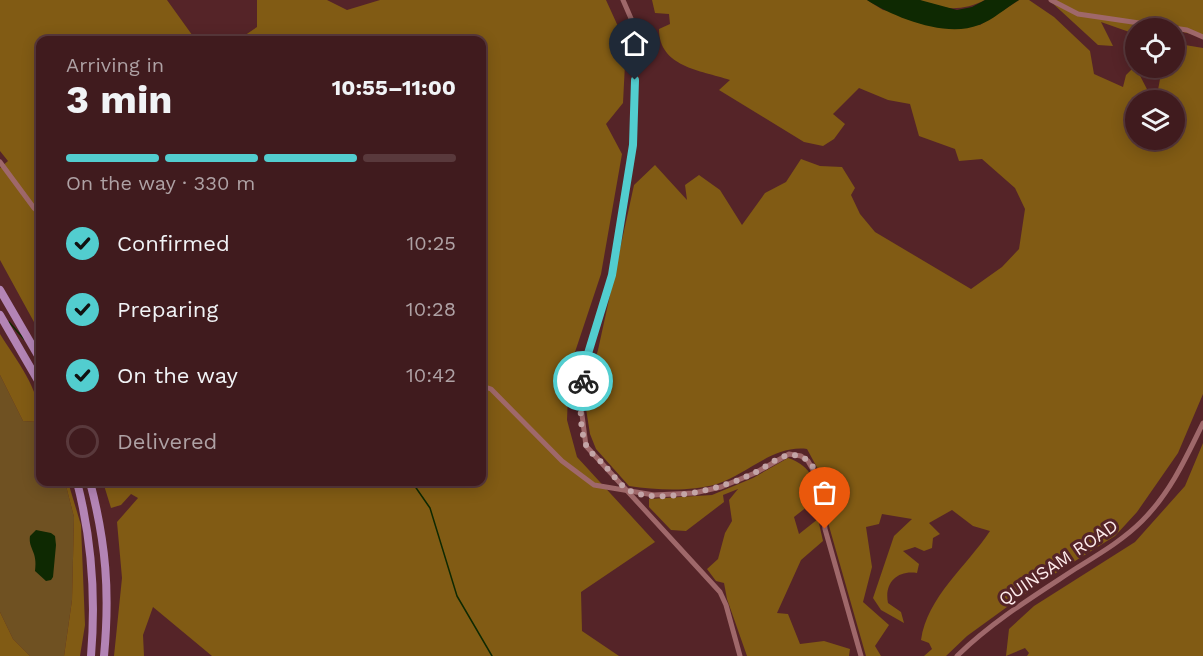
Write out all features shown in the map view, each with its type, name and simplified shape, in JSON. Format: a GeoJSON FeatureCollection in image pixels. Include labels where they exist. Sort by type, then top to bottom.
{"type":"FeatureCollection","features":[{"type":"Feature","properties":{"kind":"highway"},"geometry":{"type":"LineString","coordinates":[[0,290],[36,352]]}},
{"type":"Feature","properties":{"kind":"highway"},"geometry":{"type":"LineString","coordinates":[[2,318],[36,377]]}},
{"type":"Feature","properties":{"kind":"highway"},"geometry":{"type":"LineString","coordinates":[[78,486],[86,518],[93,569],[94,618],[91,656]]}},
{"type":"Feature","properties":{"kind":"highway"},"geometry":{"type":"LineString","coordinates":[[91,486],[107,570],[104,656]]}},
{"type":"Feature","properties":{"kind":"street"},"geometry":{"type":"LineString","coordinates":[[622,0],[633,23],[636,36],[633,145],[612,275],[586,360],[580,399],[586,446],[720,592],[726,605],[740,656]]}},
{"type":"Feature","properties":{"kind":"street"},"geometry":{"type":"LineString","coordinates":[[1051,0],[1078,14],[1187,30],[1203,38]]}},
{"type":"Feature","properties":{"kind":"street"},"geometry":{"type":"LineString","coordinates":[[0,162],[36,210]]}},
{"type":"Feature","properties":{"kind":"street"},"geometry":{"type":"LineString","coordinates":[[486,387],[491,389],[562,461],[594,485],[654,495],[694,493],[738,480],[789,454],[801,456],[808,461],[821,484],[825,529],[861,656]]}},
{"type":"Feature","properties":{"kind":"street","name":"QUINSAM ROAD"},"geometry":{"type":"LineString","coordinates":[[957,656],[979,634],[1005,614],[1123,538],[1143,520],[1178,473],[1203,423]]}},
{"type":"Feature","properties":{"kind":"shaded area"},"geometry":{"type":"Polygon","coordinates":[[[0,0],[167,0],[193,36],[36,36],[36,326],[0,260],[0,168],[8,161],[0,151],[0,0]]]}},
{"type":"Feature","properties":{"kind":"shaded area"},"geometry":{"type":"Polygon","coordinates":[[[257,0],[327,0],[347,10],[380,0],[606,0],[626,44],[623,103],[606,124],[622,154],[601,274],[569,370],[567,420],[577,457],[655,542],[581,592],[582,631],[619,656],[212,656],[153,607],[143,635],[144,656],[114,656],[122,578],[117,522],[138,498],[131,494],[121,505],[111,508],[104,486],[486,486],[486,36],[244,36],[257,27],[257,0]]]}},
{"type":"Feature","properties":{"kind":"shaded area"},"geometry":{"type":"Polygon","coordinates":[[[652,0],[867,0],[883,10],[980,25],[1019,0],[1029,0],[1054,17],[1090,51],[1094,74],[1123,87],[1125,78],[1141,78],[1147,90],[1125,90],[1125,150],[1185,150],[1185,90],[1158,90],[1160,78],[1185,78],[1185,45],[1203,48],[1203,394],[1178,453],[1137,512],[1115,536],[1040,583],[967,636],[946,656],[924,656],[932,649],[929,643],[921,640],[925,624],[939,596],[990,531],[973,526],[952,510],[929,523],[940,534],[933,538],[932,548],[924,551],[915,547],[903,551],[919,564],[917,573],[898,576],[888,589],[888,603],[901,612],[904,623],[881,610],[873,598],[894,536],[912,519],[882,514],[879,524],[866,527],[872,567],[863,602],[889,625],[875,646],[881,656],[866,656],[829,526],[826,484],[807,449],[783,451],[728,479],[706,487],[673,490],[629,486],[596,449],[590,434],[584,396],[598,350],[634,185],[655,165],[687,200],[685,185],[699,175],[720,190],[742,225],[765,193],[786,182],[801,159],[820,166],[842,167],[855,188],[851,195],[860,214],[875,232],[971,289],[1002,267],[1019,249],[1025,209],[1015,188],[982,159],[959,161],[955,149],[919,136],[910,104],[888,100],[859,88],[833,114],[845,124],[834,139],[823,146],[804,142],[719,90],[730,80],[683,65],[666,52],[661,42],[659,29],[670,24],[669,14],[655,13],[652,0]]]}},
{"type":"Feature","properties":{"kind":"shaded area"},"geometry":{"type":"Polygon","coordinates":[[[867,0],[920,0],[957,10],[972,7],[985,0],[1019,0],[984,23],[952,29],[936,28],[906,19],[867,0]]]}},
{"type":"Feature","properties":{"kind":"shaded area"},"geometry":{"type":"Polygon","coordinates":[[[920,0],[985,0],[961,8],[944,8],[920,0]]]}},
{"type":"Feature","properties":{"kind":"shaded area"},"geometry":{"type":"Polygon","coordinates":[[[1049,0],[1203,0],[1203,37],[1185,32],[1185,18],[1125,18],[1125,30],[1101,22],[1113,46],[1098,45],[1049,0]]]}},
{"type":"Feature","properties":{"kind":"shaded area"},"geometry":{"type":"Polygon","coordinates":[[[0,334],[32,387],[36,398],[36,422],[23,421],[0,375],[0,334]]]}},
{"type":"Feature","properties":{"kind":"shaded area"},"geometry":{"type":"Polygon","coordinates":[[[0,375],[23,421],[36,422],[36,486],[66,486],[74,517],[72,600],[64,656],[30,656],[13,639],[0,612],[0,375]]]}},
{"type":"Feature","properties":{"kind":"shaded area"},"geometry":{"type":"Polygon","coordinates":[[[1203,443],[1203,656],[1027,656],[1029,653],[1025,648],[1006,656],[1009,629],[1034,606],[1135,542],[1185,486],[1203,443]]]}},
{"type":"Feature","properties":{"kind":"shaded area"},"geometry":{"type":"Polygon","coordinates":[[[788,458],[806,468],[815,484],[817,499],[794,517],[799,534],[818,519],[823,541],[801,560],[777,613],[788,614],[800,644],[824,641],[850,649],[849,656],[747,656],[727,599],[724,583],[716,581],[707,569],[718,559],[725,533],[732,521],[729,500],[738,489],[723,495],[724,502],[686,531],[671,530],[649,507],[649,499],[712,495],[753,478],[788,458]]]}},
{"type":"Feature","properties":{"kind":"shaded area"},"geometry":{"type":"Polygon","coordinates":[[[66,486],[69,486],[81,525],[85,625],[80,656],[64,656],[72,600],[74,517],[66,486]]]}},
{"type":"Feature","properties":{"kind":"shaded area"},"geometry":{"type":"Polygon","coordinates":[[[36,530],[55,536],[56,545],[51,580],[46,581],[35,571],[36,564],[30,536],[36,530]]]}},
{"type":"Feature","properties":{"kind":"shaded area"},"geometry":{"type":"Polygon","coordinates":[[[0,612],[13,639],[30,656],[0,656],[0,612]]]}},
{"type":"Feature","properties":{"kind":"waterway"},"geometry":{"type":"LineString","coordinates":[[9,322],[24,339]]}},
{"type":"Feature","properties":{"kind":"waterway"},"geometry":{"type":"LineString","coordinates":[[415,486],[430,508],[457,596],[492,656]]}},
{"type":"Feature","properties":{"kind":"way so far"},"geometry":{"type":"LineString","coordinates":[[583,381],[580,399],[586,446],[629,491],[654,495],[694,493],[721,487],[755,473],[789,454],[801,456],[808,461],[821,484],[825,529]]}},
{"type":"Feature","properties":{"kind":"route"},"geometry":{"type":"LineString","coordinates":[[583,381],[586,360],[612,275],[633,145],[635,80]]}}]}
